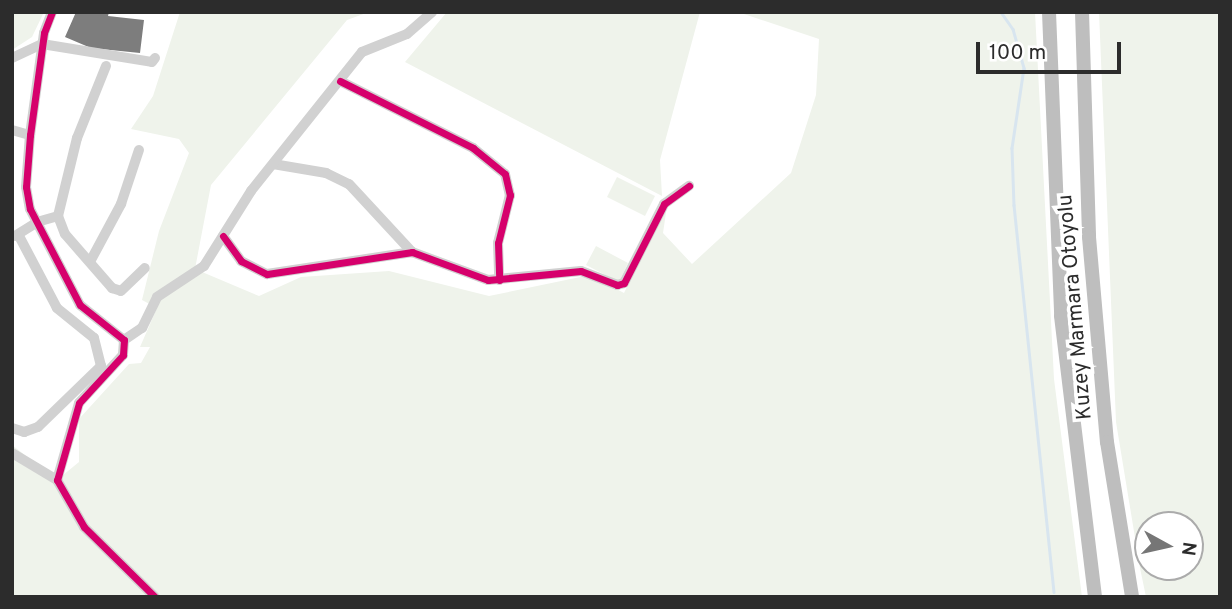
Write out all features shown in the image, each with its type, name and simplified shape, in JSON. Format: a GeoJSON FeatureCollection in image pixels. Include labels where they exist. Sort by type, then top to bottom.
{"type":"FeatureCollection","features":[{"type":"Feature","properties":{"kind":"highway","name":"Kuzey Marmara Otoyolu"},"geometry":{"type":"LineString","coordinates":[[1049,12],[1061,316],[1095,597]]}},
{"type":"Feature","properties":{"kind":"highway","name":"Kuzey Marmara Otoyolu"},"geometry":{"type":"LineString","coordinates":[[1082,12],[1089,237],[1107,442],[1132,597]]}},
{"type":"Feature","properties":{"kind":"street"},"geometry":{"type":"LineString","coordinates":[[52,12],[43,44],[30,135],[26,187],[37,222],[80,305],[124,340]]}},
{"type":"Feature","properties":{"kind":"street"},"geometry":{"type":"LineString","coordinates":[[124,340],[142,328],[157,297],[204,266],[273,164],[362,52],[407,34],[432,12]]}},
{"type":"Feature","properties":{"kind":"street"},"geometry":{"type":"LineString","coordinates":[[12,58],[43,44],[152,62],[155,58]]}},
{"type":"Feature","properties":{"kind":"street"},"geometry":{"type":"LineString","coordinates":[[106,66],[77,138],[58,216],[65,234],[91,260],[112,288],[121,292],[145,268]]}},
{"type":"Feature","properties":{"kind":"street"},"geometry":{"type":"LineString","coordinates":[[340,81],[473,148],[505,174],[510,195],[498,243],[499,280]]}},
{"type":"Feature","properties":{"kind":"street"},"geometry":{"type":"LineString","coordinates":[[12,143],[13,130],[30,135]]}},
{"type":"Feature","properties":{"kind":"street"},"geometry":{"type":"LineString","coordinates":[[91,260],[121,204],[139,150]]}},
{"type":"Feature","properties":{"kind":"street"},"geometry":{"type":"LineString","coordinates":[[273,164],[326,173],[349,184],[412,252],[476,278],[499,280],[581,271],[620,285],[664,204],[689,186]]}},
{"type":"Feature","properties":{"kind":"street"},"geometry":{"type":"LineString","coordinates":[[12,428],[24,432],[38,427],[101,366],[94,338],[57,308],[15,236],[37,222],[58,216]]}},
{"type":"Feature","properties":{"kind":"street"},"geometry":{"type":"LineString","coordinates":[[223,236],[241,261],[267,274],[412,252]]}},
{"type":"Feature","properties":{"kind":"street"},"geometry":{"type":"LineString","coordinates":[[57,480],[79,403],[123,355],[124,340]]}},
{"type":"Feature","properties":{"kind":"street"},"geometry":{"type":"LineString","coordinates":[[12,453],[57,480],[84,527],[155,597]]}},
{"type":"Feature","properties":{"kind":"shaded area"},"geometry":{"type":"Polygon","coordinates":[[[12,12],[44,12],[32,37],[12,50],[12,12]]]}},
{"type":"Feature","properties":{"kind":"shaded area"},"geometry":{"type":"Polygon","coordinates":[[[180,12],[369,12],[347,20],[211,185],[195,269],[259,296],[301,277],[389,271],[489,296],[590,275],[624,293],[667,206],[663,233],[692,264],[791,173],[816,95],[819,39],[738,12],[1035,12],[1054,379],[1082,597],[12,597],[12,445],[57,480],[79,462],[79,419],[129,364],[141,363],[150,347],[140,347],[157,308],[142,300],[159,231],[189,153],[179,139],[131,129],[153,96],[180,12]]]}},
{"type":"Feature","properties":{"kind":"shaded area"},"geometry":{"type":"Polygon","coordinates":[[[447,12],[700,12],[660,160],[662,196],[405,62],[447,12]]]}},
{"type":"Feature","properties":{"kind":"shaded area"},"geometry":{"type":"Polygon","coordinates":[[[1099,12],[1220,12],[1220,597],[1146,597],[1143,581],[1204,581],[1204,511],[1134,511],[1134,532],[1116,422],[1099,12]]]}},
{"type":"Feature","properties":{"kind":"shaded area"},"geometry":{"type":"Polygon","coordinates":[[[617,177],[655,196],[645,216],[607,197],[617,177]]]}},
{"type":"Feature","properties":{"kind":"shaded area"},"geometry":{"type":"Polygon","coordinates":[[[596,246],[628,263],[619,282],[586,265],[596,246]]]}},
{"type":"Feature","properties":{"kind":"building"},"geometry":{"type":"Polygon","coordinates":[[[76,12],[109,12],[108,16],[144,20],[140,53],[91,48],[65,37],[76,12]]]}},
{"type":"Feature","properties":{"kind":"waterway"},"geometry":{"type":"LineString","coordinates":[[1001,12],[1013,29],[1024,68],[1012,148],[1014,205],[1054,592]]}},
{"type":"Feature","properties":{"kind":"cycle path"},"geometry":{"type":"LineString","coordinates":[[52,12],[44,33],[30,135],[26,187],[30,209],[80,305],[124,340],[123,355],[79,403],[57,480],[84,527],[155,597]]}},
{"type":"Feature","properties":{"kind":"cycle path"},"geometry":{"type":"LineString","coordinates":[[340,81],[473,148],[505,174],[510,195],[498,243],[499,280]]}},
{"type":"Feature","properties":{"kind":"cycle path"},"geometry":{"type":"LineString","coordinates":[[223,236],[241,261],[267,274],[412,252],[488,280],[581,271],[617,285],[624,283],[664,204],[689,186]]}}]}
